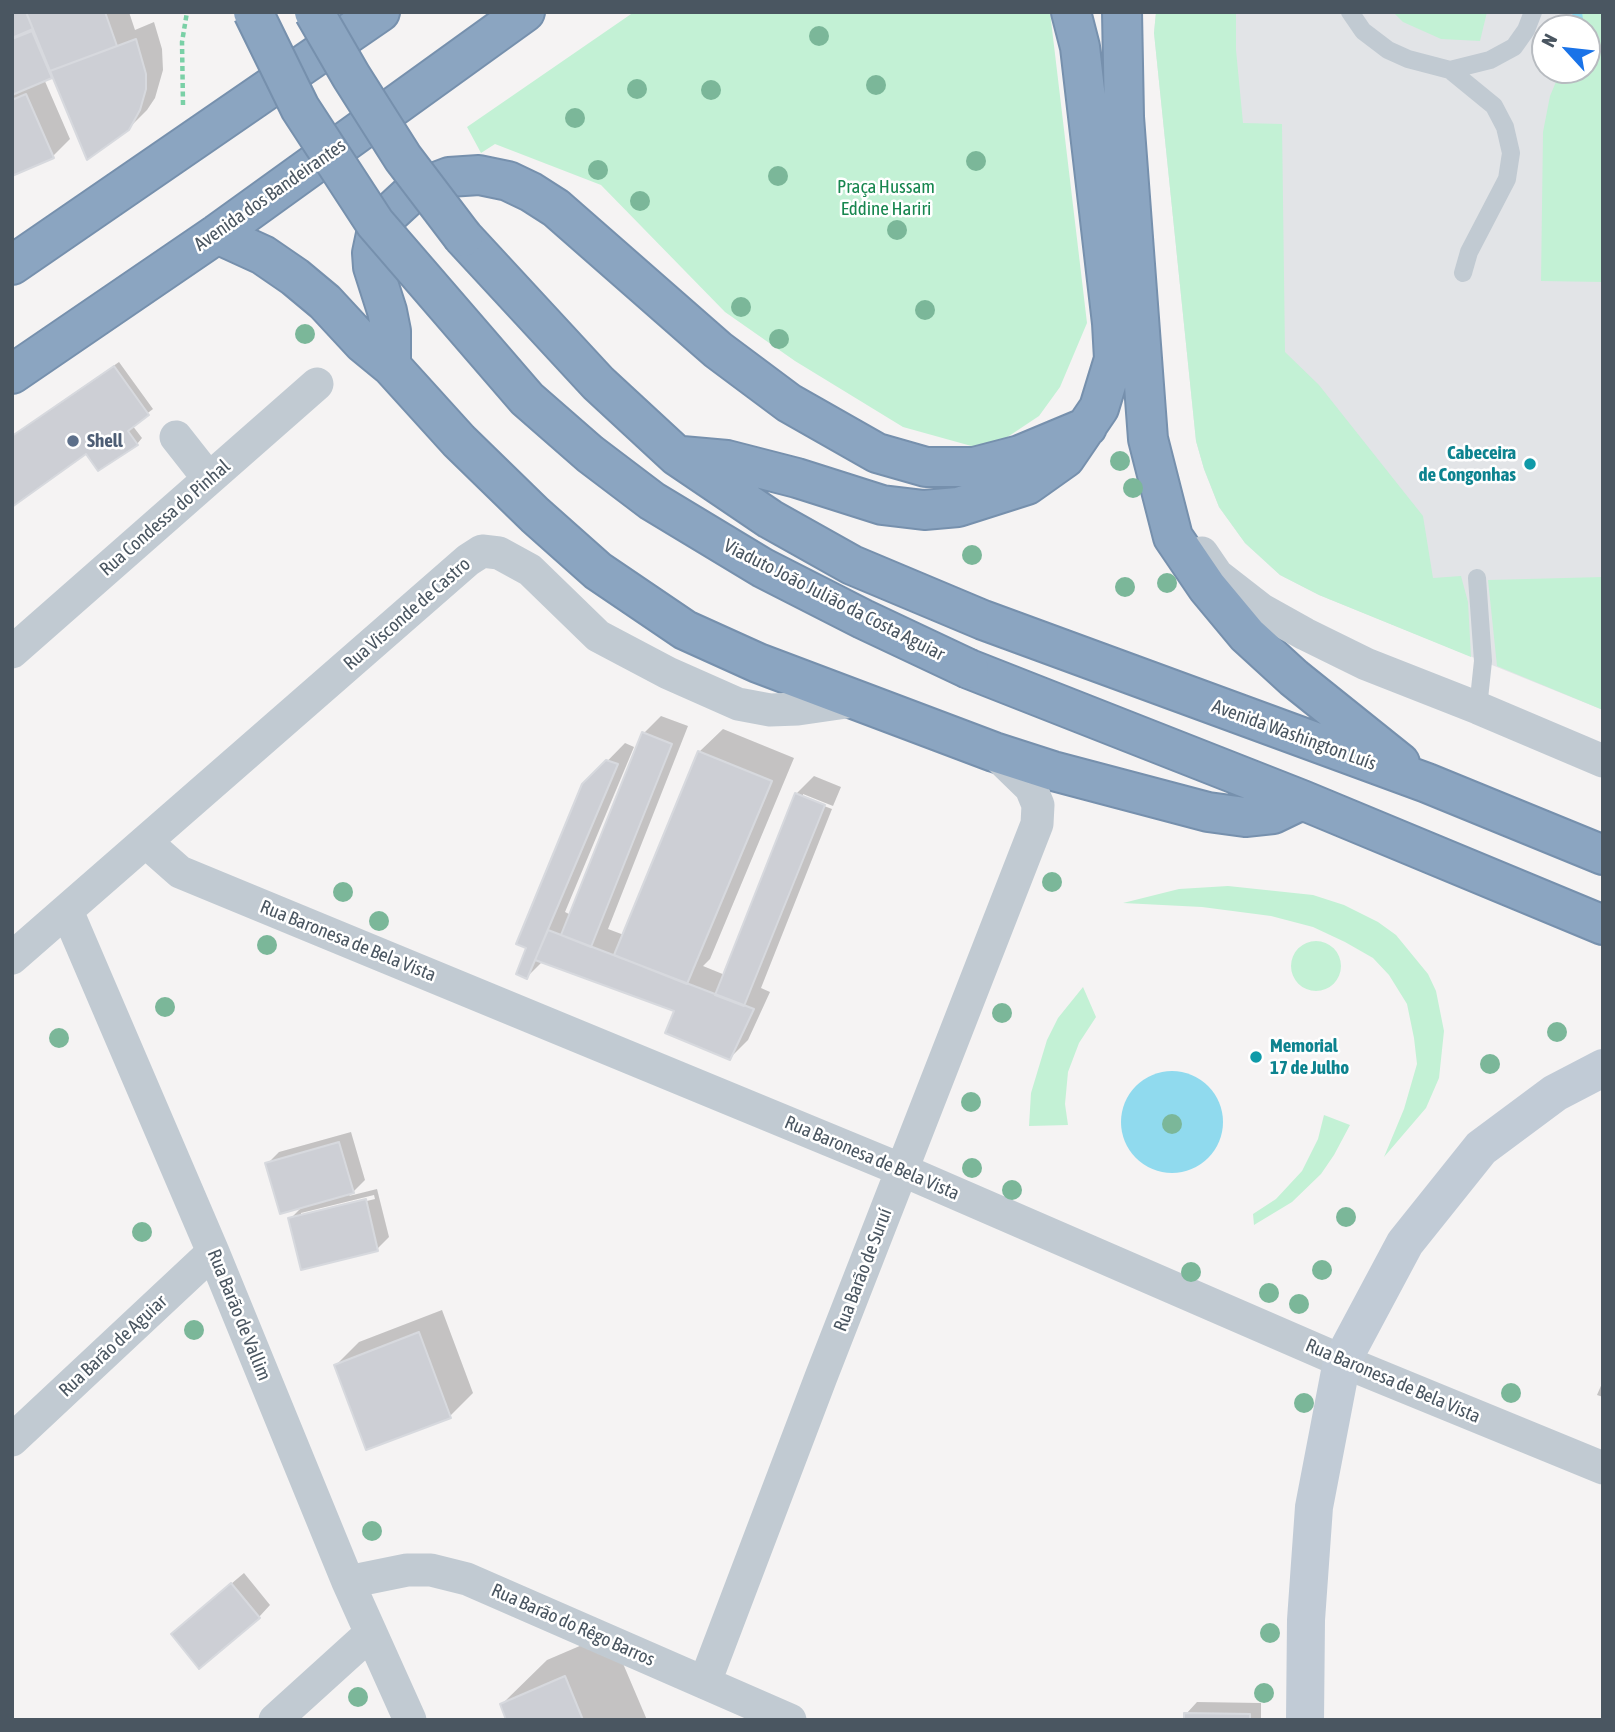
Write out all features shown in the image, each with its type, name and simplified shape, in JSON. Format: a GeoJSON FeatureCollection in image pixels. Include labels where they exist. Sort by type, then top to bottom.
{"type":"FeatureCollection","features":[{"type":"Feature","properties":{"kind":"highway","name":"Viaduto João Julião da Costa Aguiar"},"geometry":{"type":"LineString","coordinates":[[253,12],[300,108],[375,223],[527,399],[590,454],[652,501],[763,568],[969,669],[1302,800]]}},
{"type":"Feature","properties":{"kind":"highway","name":"Viaduto João Julião da Costa Aguiar"},"geometry":{"type":"LineString","coordinates":[[314,12],[403,158],[463,237],[598,383],[677,456],[771,520],[852,565],[983,620]]}},
{"type":"Feature","properties":{"kind":"highway"},"geometry":{"type":"LineString","coordinates":[[12,265],[380,12]]}},
{"type":"Feature","properties":{"kind":"highway","name":"Avenida dos Bandeirantes"},"geometry":{"type":"LineString","coordinates":[[12,374],[217,234],[525,12]]}},
{"type":"Feature","properties":{"kind":"highway"},"geometry":{"type":"LineString","coordinates":[[677,456],[727,460],[797,478],[882,505],[924,510],[958,508],[1027,485],[1065,458],[1099,408],[1114,359],[1080,47],[1071,12]]}},
{"type":"Feature","properties":{"kind":"highway"},"geometry":{"type":"LineString","coordinates":[[1122,12],[1124,117],[1148,439],[1173,537],[1207,587],[1247,635],[1294,678],[1427,783]]}},
{"type":"Feature","properties":{"kind":"highway"},"geometry":{"type":"LineString","coordinates":[[391,366],[391,331],[372,260],[376,234],[388,215],[415,190],[449,177],[479,175],[508,181],[556,208],[718,350],[789,403],[877,453],[926,467],[974,467],[1020,455],[1087,427]]}},
{"type":"Feature","properties":{"kind":"highway"},"geometry":{"type":"LineString","coordinates":[[217,234],[263,255],[325,302],[535,515],[598,571],[685,630],[758,663],[994,752],[1053,771],[1208,812],[1245,817],[1273,814],[1302,800],[1603,925]]}},
{"type":"Feature","properties":{"kind":"highway","name":"Avenida Washington Luís"},"geometry":{"type":"LineString","coordinates":[[983,620],[1427,783],[1603,855]]}},
{"type":"Feature","properties":{"kind":"street","name":"Rua Condessa do Pinhal"},"geometry":{"type":"LineString","coordinates":[[12,652],[317,384]]}},
{"type":"Feature","properties":{"kind":"street"},"geometry":{"type":"LineString","coordinates":[[176,437],[209,479]]}},
{"type":"Feature","properties":{"kind":"street"},"geometry":{"type":"LineString","coordinates":[[1148,439],[1178,517],[1217,575],[1262,610],[1366,664],[1603,761]]}},
{"type":"Feature","properties":{"kind":"street","name":"Rua Visconde de Castro"},"geometry":{"type":"LineString","coordinates":[[12,958],[468,560],[482,551],[499,554],[530,570],[598,636],[668,673],[738,704],[770,710],[860,700]]}},
{"type":"Feature","properties":{"kind":"street","name":"Rua Barão de Suruí"},"geometry":{"type":"LineString","coordinates":[[705,1682],[1037,824],[1038,805],[1031,788],[994,752]]}},
{"type":"Feature","properties":{"kind":"street","name":"Rua Baronesa de Bela Vista"},"geometry":{"type":"LineString","coordinates":[[146,842],[180,872],[902,1170],[1342,1361],[1603,1468]]}},
{"type":"Feature","properties":{"kind":"street","name":"Rua Barão de Vallim"},"geometry":{"type":"LineString","coordinates":[[67,911],[213,1252],[348,1582],[410,1720]]}},
{"type":"Feature","properties":{"kind":"street"},"geometry":{"type":"LineString","coordinates":[[1305,1720],[1306,1620],[1314,1507],[1342,1361],[1405,1243],[1480,1148],[1555,1093],[1603,1068]]}},
{"type":"Feature","properties":{"kind":"street","name":"Rua Barão de Aguiar"},"geometry":{"type":"LineString","coordinates":[[12,1440],[213,1252]]}},
{"type":"Feature","properties":{"kind":"street","name":"Rua Barão do Rêgo Barros"},"geometry":{"type":"LineString","coordinates":[[348,1582],[407,1570],[431,1570],[467,1578],[790,1720]]}},
{"type":"Feature","properties":{"kind":"street"},"geometry":{"type":"LineString","coordinates":[[275,1720],[371,1633]]}},
{"type":"Feature","properties":{"kind":"lane"},"geometry":{"type":"LineString","coordinates":[[1350,12],[1363,31],[1388,50],[1408,59],[1450,70],[1494,106],[1505,127],[1511,153],[1507,179],[1469,252],[1464,274]]}},
{"type":"Feature","properties":{"kind":"lane"},"geometry":{"type":"LineString","coordinates":[[1450,70],[1490,60],[1514,47],[1526,30],[1533,12]]}},
{"type":"Feature","properties":{"kind":"lane"},"geometry":{"type":"LineString","coordinates":[[1476,578],[1483,661],[1478,708]]}},
{"type":"Feature","properties":{"kind":"path"},"geometry":{"type":"LineString","coordinates":[[183,148],[182,42],[187,12]]}},
{"type":"Feature","properties":{"kind":"shaded area"},"geometry":{"type":"Polygon","coordinates":[[[1156,12],[1603,12],[1603,710],[1319,595],[1280,575],[1245,543],[1219,507],[1196,441],[1154,33],[1156,12]]]}},
{"type":"Feature","properties":{"kind":"green space","name":"Praça Hussam Eddine Hariri"},"geometry":{"type":"Polygon","coordinates":[[[634,12],[1050,12],[1087,323],[1060,387],[1039,416],[1006,438],[975,447],[903,427],[795,361],[725,312],[601,185],[495,144],[481,153],[467,127],[634,12]]]}},
{"type":"Feature","properties":{"kind":"green space"},"geometry":{"type":"Polygon","coordinates":[[[1156,12],[1236,12],[1236,50],[1243,123],[1282,124],[1285,352],[1319,385],[1423,516],[1433,578],[1461,576],[1468,602],[1471,657],[1319,595],[1280,575],[1245,543],[1219,507],[1196,441],[1154,33],[1156,12]]]}},
{"type":"Feature","properties":{"kind":"green space"},"geometry":{"type":"Polygon","coordinates":[[[1393,12],[1487,12],[1480,41],[1441,39],[1403,22],[1393,12]]]}},
{"type":"Feature","properties":{"kind":"green space"},"geometry":{"type":"Polygon","coordinates":[[[1603,12],[1603,282],[1541,281],[1543,132],[1550,96],[1555,84],[1601,84],[1601,14],[1574,14],[1603,12]]]}},
{"type":"Feature","properties":{"kind":"green space"},"geometry":{"type":"Polygon","coordinates":[[[1603,577],[1603,710],[1497,666],[1488,580],[1603,577]]]}},
{"type":"Feature","properties":{"kind":"green space"},"geometry":{"type":"Polygon","coordinates":[[[1228,886],[1313,895],[1344,905],[1378,922],[1396,935],[1428,974],[1436,991],[1444,1031],[1439,1078],[1426,1108],[1384,1157],[1404,1109],[1417,1064],[1407,1004],[1389,975],[1373,958],[1313,927],[1271,916],[1202,907],[1123,903],[1179,889],[1228,886]]]}},
{"type":"Feature","properties":{"kind":"green space"},"geometry":{"type":"Polygon","coordinates":[[[1316,941],[1334,948],[1341,966],[1334,984],[1316,991],[1298,984],[1291,966],[1298,948],[1316,941]]]}},
{"type":"Feature","properties":{"kind":"green space"},"geometry":{"type":"Polygon","coordinates":[[[1083,987],[1096,1017],[1079,1043],[1068,1072],[1065,1104],[1068,1125],[1029,1126],[1031,1093],[1047,1040],[1058,1018],[1083,987]]]}},
{"type":"Feature","properties":{"kind":"green space"},"geometry":{"type":"Polygon","coordinates":[[[1324,1115],[1350,1125],[1334,1155],[1321,1174],[1292,1202],[1254,1225],[1253,1214],[1276,1199],[1302,1171],[1318,1139],[1324,1115]]]}},
{"type":"Feature","properties":{"kind":"water"},"geometry":{"type":"Polygon","coordinates":[[[1172,1071],[1192,1075],[1208,1086],[1219,1102],[1223,1122],[1219,1142],[1208,1158],[1192,1169],[1172,1173],[1152,1169],[1136,1158],[1125,1142],[1121,1122],[1125,1102],[1136,1086],[1152,1075],[1172,1071]]]}},
{"type":"Feature","properties":{"kind":"building"},"geometry":{"type":"Polygon","coordinates":[[[12,12],[26,12],[33,29],[12,38],[12,12]]]}},
{"type":"Feature","properties":{"kind":"building"},"geometry":{"type":"Polygon","coordinates":[[[26,12],[105,12],[117,46],[50,71],[26,12]]]}},
{"type":"Feature","properties":{"kind":"building"},"geometry":{"type":"Polygon","coordinates":[[[32,31],[52,78],[12,95],[12,39],[32,31]]]}},
{"type":"Feature","properties":{"kind":"building"},"geometry":{"type":"Polygon","coordinates":[[[136,39],[146,74],[146,89],[140,110],[129,130],[87,160],[50,71],[136,39]]]}},
{"type":"Feature","properties":{"kind":"building"},"geometry":{"type":"Polygon","coordinates":[[[26,94],[54,158],[12,176],[12,100],[26,94]]]}},
{"type":"Feature","properties":{"kind":"building","name":"Shell"},"geometry":{"type":"Polygon","coordinates":[[[114,366],[149,415],[128,431],[138,445],[98,471],[86,454],[12,507],[12,436],[114,366]]]}},
{"type":"Feature","properties":{"kind":"building"},"geometry":{"type":"Polygon","coordinates":[[[642,732],[672,744],[591,947],[561,935],[642,732]]]}},
{"type":"Feature","properties":{"kind":"building"},"geometry":{"type":"Polygon","coordinates":[[[698,751],[772,781],[687,984],[614,955],[698,751]]]}},
{"type":"Feature","properties":{"kind":"building"},"geometry":{"type":"Polygon","coordinates":[[[606,760],[618,764],[527,979],[516,974],[526,948],[516,944],[582,784],[606,760]]]}},
{"type":"Feature","properties":{"kind":"building"},"geometry":{"type":"Polygon","coordinates":[[[795,793],[825,805],[744,1006],[715,995],[795,793]]]}},
{"type":"Feature","properties":{"kind":"building"},"geometry":{"type":"Polygon","coordinates":[[[548,930],[754,1009],[730,1060],[665,1033],[674,1011],[535,960],[548,930]]]}},
{"type":"Feature","properties":{"kind":"building"},"geometry":{"type":"Polygon","coordinates":[[[339,1142],[354,1193],[280,1214],[265,1163],[339,1142]]]}},
{"type":"Feature","properties":{"kind":"building"},"geometry":{"type":"Polygon","coordinates":[[[366,1199],[378,1251],[301,1270],[288,1218],[366,1199]]]}},
{"type":"Feature","properties":{"kind":"building"},"geometry":{"type":"Polygon","coordinates":[[[419,1332],[451,1418],[366,1450],[334,1365],[419,1332]]]}},
{"type":"Feature","properties":{"kind":"building"},"geometry":{"type":"Polygon","coordinates":[[[231,1583],[260,1618],[199,1669],[171,1634],[231,1583]]]}},
{"type":"Feature","properties":{"kind":"building"},"geometry":{"type":"Polygon","coordinates":[[[565,1676],[583,1720],[506,1720],[500,1704],[565,1676]]]}},
{"type":"Feature","properties":{"kind":"building"},"geometry":{"type":"Polygon","coordinates":[[[1184,1713],[1250,1714],[1250,1720],[1184,1720],[1184,1713]]]}},
{"type":"Feature","properties":{"kind":"place","name":"Shell"},"geometry":{"type":"Point","coordinates":[73,441]}},
{"type":"Feature","properties":{"kind":"place","name":"Cabeceira de Congonhas"},"geometry":{"type":"Point","coordinates":[1530,464]}},
{"type":"Feature","properties":{"kind":"place","name":"Memorial 17 de Julho"},"geometry":{"type":"Point","coordinates":[1256,1057]}}]}
